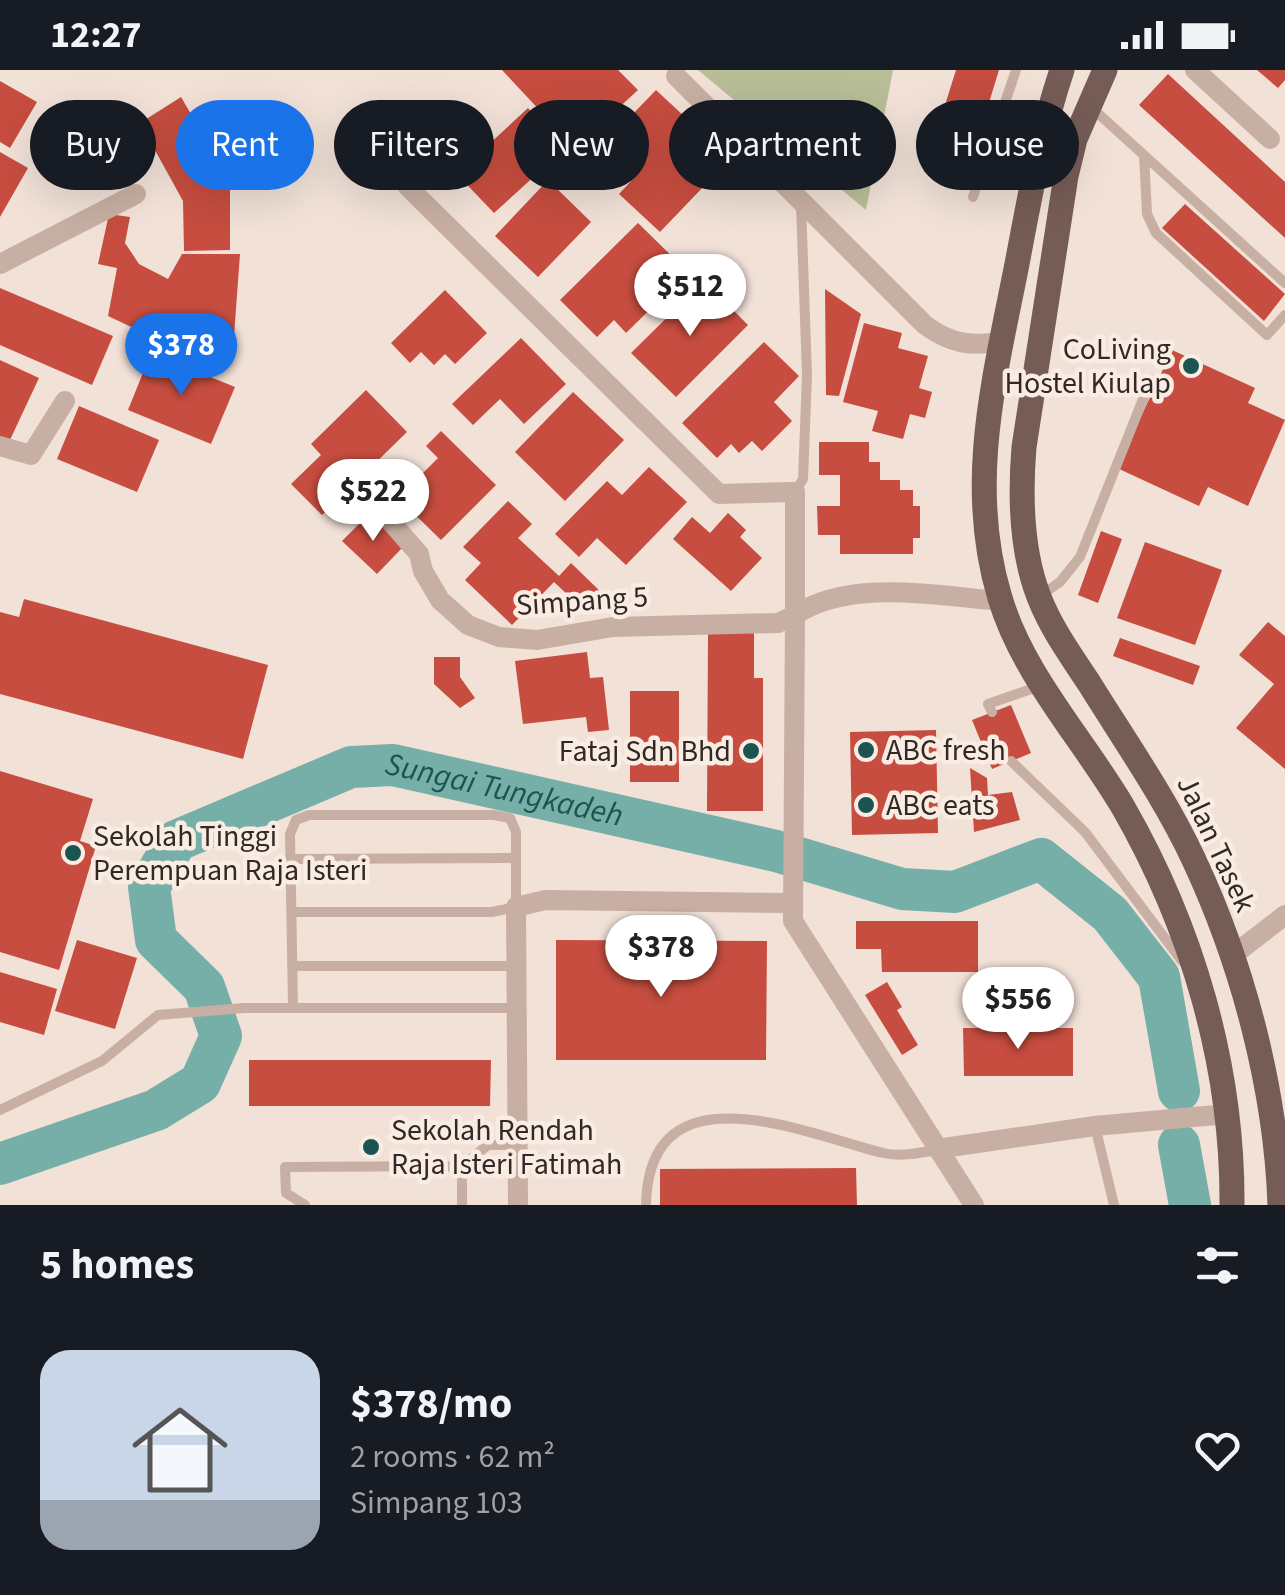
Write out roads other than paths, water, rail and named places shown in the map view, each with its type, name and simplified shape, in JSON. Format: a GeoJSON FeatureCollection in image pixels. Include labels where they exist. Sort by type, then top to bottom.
{"type":"FeatureCollection","features":[{"type":"Feature","properties":{"kind":"main road"},"geometry":{"type":"LineString","coordinates":[[1062,70],[1044,121],[982,454],[981,500],[987,544],[1000,601],[1043,685],[1123,807],[1166,891],[1201,986],[1227,1114],[1232,1205]]}},
{"type":"Feature","properties":{"kind":"main road","name":"Jalan Tasek"},"geometry":{"type":"LineString","coordinates":[[1105,70],[1087,104],[1066,176],[1030,402],[1021,489],[1026,536],[1039,596],[1194,860],[1232,956],[1280,1144],[1280,1205]]}},
{"type":"Feature","properties":{"kind":"street"},"geometry":{"type":"LineString","coordinates":[[1195,70],[1270,139]]}},
{"type":"Feature","properties":{"kind":"street"},"geometry":{"type":"LineString","coordinates":[[676,76],[801,204],[945,339],[976,346],[1002,340]]}},
{"type":"Feature","properties":{"kind":"street"},"geometry":{"type":"LineString","coordinates":[[411,190],[719,494],[795,492],[791,903],[802,938],[974,1205]]}},
{"type":"Feature","properties":{"kind":"street"},"geometry":{"type":"LineString","coordinates":[[0,264],[136,194]]}},
{"type":"Feature","properties":{"kind":"street"},"geometry":{"type":"LineString","coordinates":[[0,446],[31,454],[65,400]]}},
{"type":"Feature","properties":{"kind":"street","name":"Simpang 5"},"geometry":{"type":"LineString","coordinates":[[376,506],[419,554],[423,571],[440,600],[468,625],[498,637],[537,640],[613,627],[778,622],[813,603],[852,595],[1000,601]]}},
{"type":"Feature","properties":{"kind":"street"},"geometry":{"type":"LineString","coordinates":[[518,1205],[516,907],[545,900],[791,903]]}},
{"type":"Feature","properties":{"kind":"street"},"geometry":{"type":"LineString","coordinates":[[1232,956],[1285,915]]}},
{"type":"Feature","properties":{"kind":"street"},"geometry":{"type":"LineString","coordinates":[[938,1149],[1095,1126],[1227,1114]]}},
{"type":"Feature","properties":{"kind":"lane"},"geometry":{"type":"LineString","coordinates":[[973,197],[1016,70]]}},
{"type":"Feature","properties":{"kind":"lane"},"geometry":{"type":"LineString","coordinates":[[1087,104],[1285,283]]}},
{"type":"Feature","properties":{"kind":"lane"},"geometry":{"type":"LineString","coordinates":[[1144,155],[1147,214],[1156,232],[1267,335],[1285,315]]}},
{"type":"Feature","properties":{"kind":"lane"},"geometry":{"type":"LineString","coordinates":[[795,492],[803,479],[807,375],[801,204]]}},
{"type":"Feature","properties":{"kind":"lane"},"geometry":{"type":"LineString","coordinates":[[1039,596],[1060,582],[1080,557],[1151,378]]}},
{"type":"Feature","properties":{"kind":"lane"},"geometry":{"type":"LineString","coordinates":[[992,712],[988,704],[1043,685]]}},
{"type":"Feature","properties":{"kind":"lane"},"geometry":{"type":"LineString","coordinates":[[1011,761],[1085,832],[1201,986]]}},
{"type":"Feature","properties":{"kind":"lane"},"geometry":{"type":"LineString","coordinates":[[292,912],[492,912],[516,907],[516,832],[510,818],[346,815],[296,820],[290,834],[293,1008]]}},
{"type":"Feature","properties":{"kind":"lane"},"geometry":{"type":"LineString","coordinates":[[290,859],[516,858]]}},
{"type":"Feature","properties":{"kind":"lane"},"geometry":{"type":"LineString","coordinates":[[292,966],[516,966]]}},
{"type":"Feature","properties":{"kind":"lane"},"geometry":{"type":"LineString","coordinates":[[0,1110],[102,1061],[158,1015],[186,1009],[516,1008]]}},
{"type":"Feature","properties":{"kind":"lane"},"geometry":{"type":"LineString","coordinates":[[646,1205],[646,1180],[661,1147],[706,1121],[772,1120],[886,1154],[938,1149]]}},
{"type":"Feature","properties":{"kind":"lane"},"geometry":{"type":"LineString","coordinates":[[1095,1126],[1114,1204],[1099,1205]]}},
{"type":"Feature","properties":{"kind":"lane"},"geometry":{"type":"LineString","coordinates":[[305,1205],[286,1193],[285,1167],[462,1166],[488,1146],[517,1145]]}},
{"type":"Feature","properties":{"kind":"lane"},"geometry":{"type":"LineString","coordinates":[[462,1166],[462,1205]]}},
{"type":"Feature","properties":{"kind":"waterway","name":"Sungai Tungkadeh"},"geometry":{"type":"LineString","coordinates":[[0,1164],[156,1110],[200,1083],[221,1036],[204,987],[156,940],[149,887],[176,841],[351,767],[393,765],[776,851],[902,889],[955,892],[1041,859],[1110,914],[1159,977],[1179,1091]]}},
{"type":"Feature","properties":{"kind":"waterway","name":"Sungai Tungkadeh"},"geometry":{"type":"LineString","coordinates":[[1179,1145],[1190,1205]]}},
{"type":"Feature","properties":{"kind":"place","name":"CoLiving Hostel Kiulap"},"geometry":{"type":"Point","coordinates":[1191,366]}},
{"type":"Feature","properties":{"kind":"place","name":"ABC fresh"},"geometry":{"type":"Point","coordinates":[866,750]}},
{"type":"Feature","properties":{"kind":"place","name":"Fataj Sdn Bhd"},"geometry":{"type":"Point","coordinates":[751,751]}},
{"type":"Feature","properties":{"kind":"place","name":"ABC eats"},"geometry":{"type":"Point","coordinates":[866,805]}},
{"type":"Feature","properties":{"kind":"place","name":"Sekolah Tinggi Perempuan Raja Isteri"},"geometry":{"type":"Point","coordinates":[73,853]}},
{"type":"Feature","properties":{"kind":"place","name":"Sekolah Rendah Raja Isteri Fatimah"},"geometry":{"type":"Point","coordinates":[371,1147]}}]}
